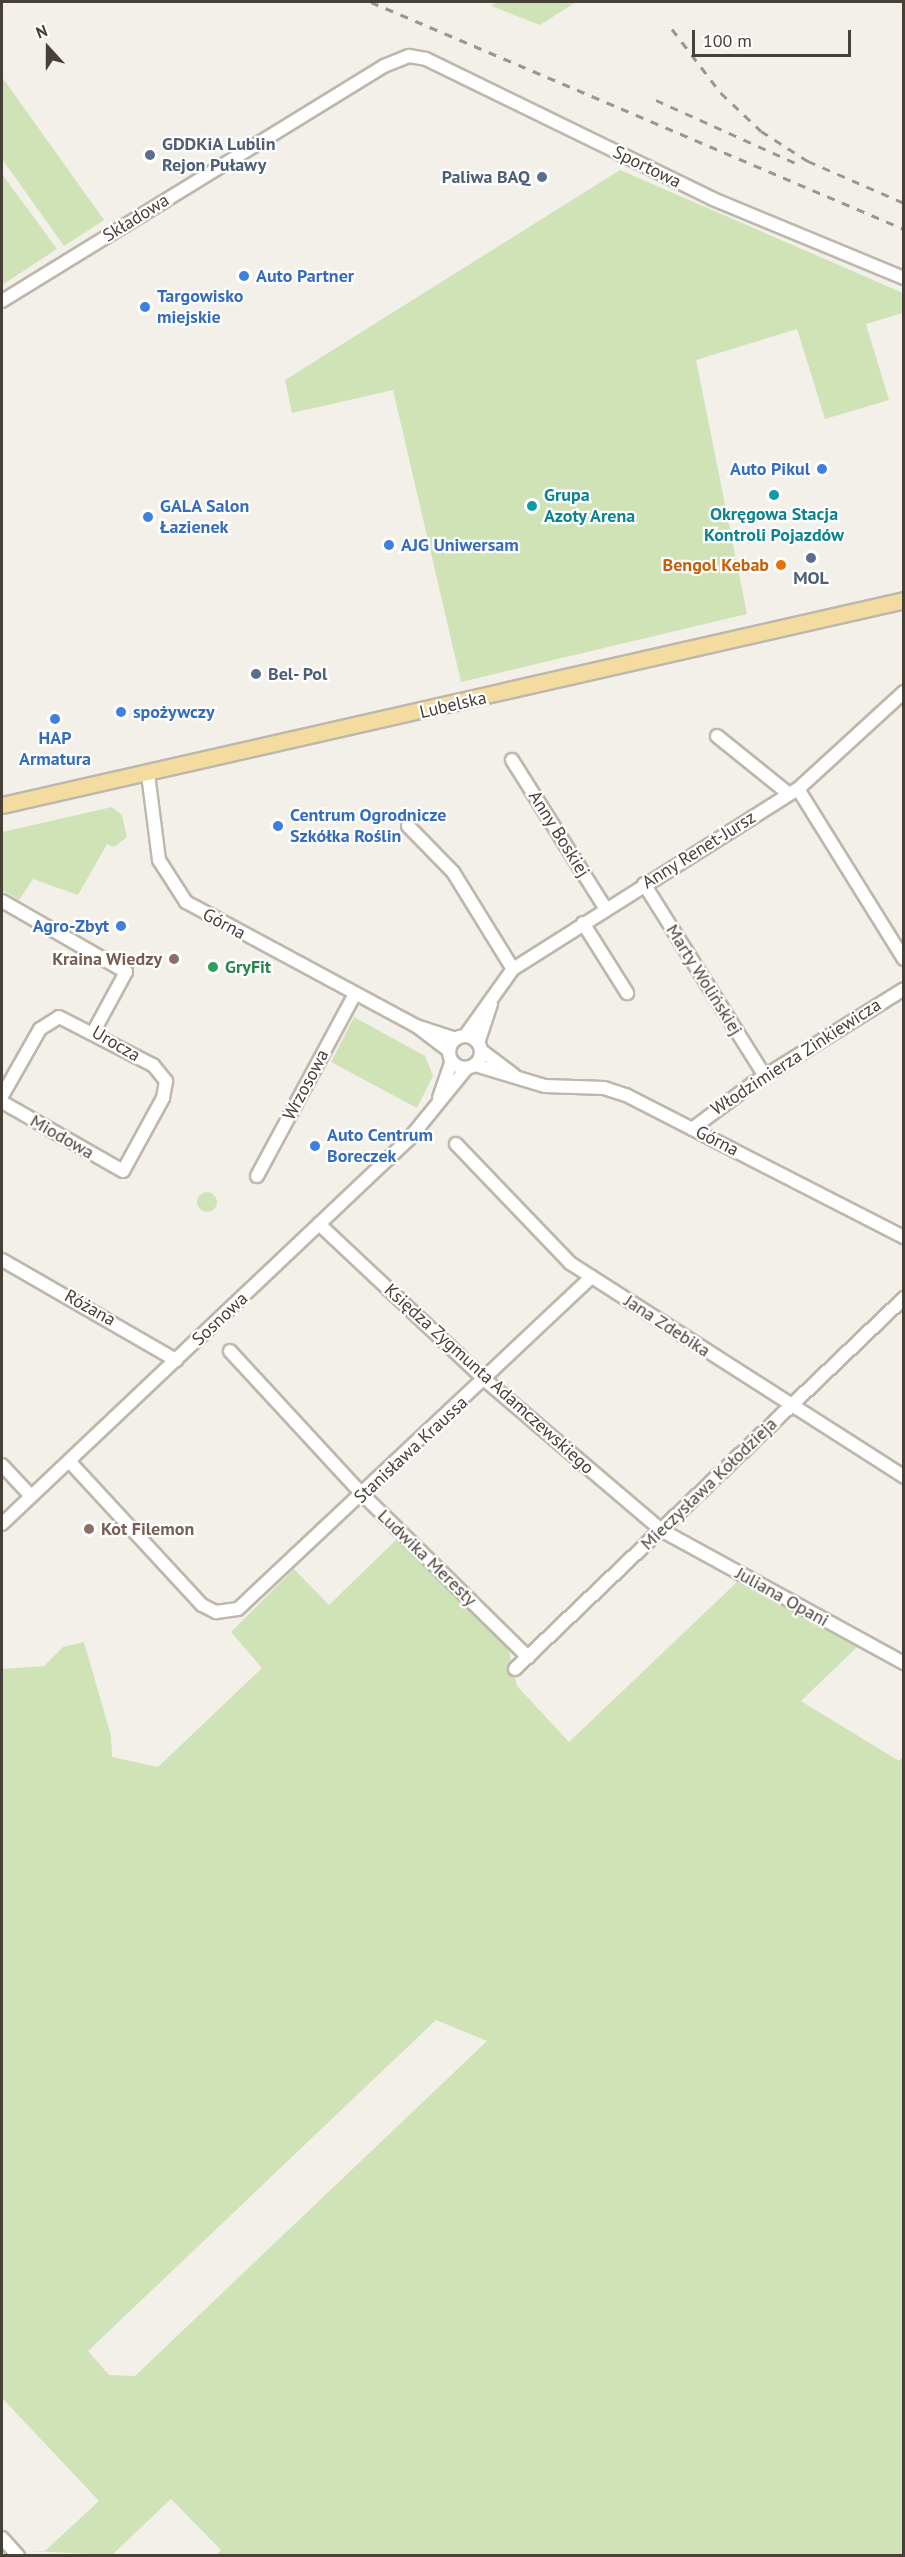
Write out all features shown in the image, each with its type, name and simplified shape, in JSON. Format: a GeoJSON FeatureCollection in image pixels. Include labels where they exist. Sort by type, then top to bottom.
{"type":"FeatureCollection","features":[{"type":"Feature","properties":{"kind":"main road","name":"Lubelska"},"geometry":{"type":"LineString","coordinates":[[2,805],[148,774],[903,600]]}},
{"type":"Feature","properties":{"kind":"street","name":"Sportowa"},"geometry":{"type":"LineString","coordinates":[[393,60],[426,58],[713,199],[903,278]]}},
{"type":"Feature","properties":{"kind":"street","name":"Składowa"},"geometry":{"type":"LineString","coordinates":[[2,301],[393,60]]}},
{"type":"Feature","properties":{"kind":"street","name":"Anny Renet-Jursz"},"geometry":{"type":"LineString","coordinates":[[451,1056],[461,1038],[491,1002],[513,969],[583,922],[794,792],[903,692]]}},
{"type":"Feature","properties":{"kind":"street"},"geometry":{"type":"LineString","coordinates":[[717,736],[794,792],[903,959]]}},
{"type":"Feature","properties":{"kind":"street","name":"Anny Boskiej"},"geometry":{"type":"LineString","coordinates":[[512,760],[606,909]]}},
{"type":"Feature","properties":{"kind":"street","name":"Górna"},"geometry":{"type":"LineString","coordinates":[[148,774],[159,860],[180,895],[416,1026],[461,1038],[480,1047]]}},
{"type":"Feature","properties":{"kind":"street"},"geometry":{"type":"LineString","coordinates":[[408,826],[453,872],[513,969]]}},
{"type":"Feature","properties":{"kind":"street","name":"Marty Wolińskiej"},"geometry":{"type":"LineString","coordinates":[[644,884],[765,1076]]}},
{"type":"Feature","properties":{"kind":"street"},"geometry":{"type":"LineString","coordinates":[[2,901],[126,972],[94,1031]]}},
{"type":"Feature","properties":{"kind":"street"},"geometry":{"type":"LineString","coordinates":[[583,922],[627,993]]}},
{"type":"Feature","properties":{"kind":"street","name":"Włodzimierza Zinkiewicza"},"geometry":{"type":"LineString","coordinates":[[692,1129],[765,1076],[903,988]]}},
{"type":"Feature","properties":{"kind":"street","name":"Wrzosowa"},"geometry":{"type":"LineString","coordinates":[[257,1176],[355,994]]}},
{"type":"Feature","properties":{"kind":"street","name":"Anny Renet-Jursz"},"geometry":{"type":"LineString","coordinates":[[471,1067],[480,1047],[491,1002]]}},
{"type":"Feature","properties":{"kind":"street","name":"Urocza"},"geometry":{"type":"LineString","coordinates":[[2,1096],[46,1022],[65,1017],[153,1065],[166,1081],[163,1098],[123,1171]]}},
{"type":"Feature","properties":{"kind":"street","name":"Górna"},"geometry":{"type":"LineString","coordinates":[[416,1026],[451,1056],[471,1067],[520,1080],[604,1088],[692,1129],[903,1237]]}},
{"type":"Feature","properties":{"kind":"street"},"geometry":{"type":"LineString","coordinates":[[480,1047],[520,1080]]}},
{"type":"Feature","properties":{"kind":"street","name":"Sosnowa"},"geometry":{"type":"LineString","coordinates":[[434,1110],[451,1056]]}},
{"type":"Feature","properties":{"kind":"street","name":"Sosnowa"},"geometry":{"type":"LineString","coordinates":[[2,1524],[319,1224],[434,1110],[471,1067]]}},
{"type":"Feature","properties":{"kind":"street","name":"Miodowa"},"geometry":{"type":"LineString","coordinates":[[2,1102],[123,1171]]}},
{"type":"Feature","properties":{"kind":"street","name":"Jana Zdebika"},"geometry":{"type":"LineString","coordinates":[[456,1144],[570,1263],[903,1477]]}},
{"type":"Feature","properties":{"kind":"street","name":"Księdza Zygmunta Adamczewskiego"},"geometry":{"type":"LineString","coordinates":[[319,1224],[485,1380],[661,1530]]}},
{"type":"Feature","properties":{"kind":"street","name":"Różana"},"geometry":{"type":"LineString","coordinates":[[2,1260],[176,1360]]}},
{"type":"Feature","properties":{"kind":"street","name":"Stanisława Kraussa"},"geometry":{"type":"LineString","coordinates":[[69,1461],[202,1605],[224,1612],[247,1604],[592,1277]]}},
{"type":"Feature","properties":{"kind":"street","name":"Mieczysława Kołodzieja"},"geometry":{"type":"LineString","coordinates":[[515,1669],[903,1298]]}},
{"type":"Feature","properties":{"kind":"street","name":"Ludwika Meresty"},"geometry":{"type":"LineString","coordinates":[[230,1351],[362,1494],[528,1657]]}},
{"type":"Feature","properties":{"kind":"street"},"geometry":{"type":"LineString","coordinates":[[2,1465],[31,1496]]}},
{"type":"Feature","properties":{"kind":"street"},"geometry":{"type":"LineString","coordinates":[[2,1485],[11,1475]]}},
{"type":"Feature","properties":{"kind":"street","name":"Juliana Opani"},"geometry":{"type":"LineString","coordinates":[[661,1530],[903,1663]]}},
{"type":"Feature","properties":{"kind":"street"},"geometry":{"type":"LineString","coordinates":[[2,2538],[18,2556]]}},
{"type":"Feature","properties":{"kind":"green space"},"geometry":{"type":"Polygon","coordinates":[[[497,2],[576,2],[540,25],[491,6],[497,2]]]}},
{"type":"Feature","properties":{"kind":"green space"},"geometry":{"type":"Polygon","coordinates":[[[2,77],[104,220],[64,246],[2,159],[2,77]]]}},
{"type":"Feature","properties":{"kind":"green space"},"geometry":{"type":"Polygon","coordinates":[[[620,170],[903,293],[903,313],[866,324],[889,400],[825,419],[797,329],[696,360],[747,614],[461,682],[393,390],[292,413],[285,380],[620,170]]]}},
{"type":"Feature","properties":{"kind":"green space"},"geometry":{"type":"Polygon","coordinates":[[[2,174],[57,249],[2,285],[2,174]]]}},
{"type":"Feature","properties":{"kind":"green space"},"geometry":{"type":"Polygon","coordinates":[[[112,807],[122,815],[127,837],[114,847],[107,844],[78,895],[33,879],[19,900],[2,890],[2,832],[112,807]]]}},
{"type":"Feature","properties":{"kind":"green space"},"geometry":{"type":"Polygon","coordinates":[[[354,1017],[425,1056],[433,1076],[417,1108],[331,1062],[354,1017]]]}},
{"type":"Feature","properties":{"kind":"green space"},"geometry":{"type":"Polygon","coordinates":[[[207,1192],[214,1195],[217,1202],[214,1209],[207,1212],[200,1209],[197,1202],[200,1195],[207,1192]]]}},
{"type":"Feature","properties":{"kind":"green space"},"geometry":{"type":"Polygon","coordinates":[[[398,1538],[509,1650],[517,1686],[569,1742],[737,1582],[857,1647],[801,1701],[899,1761],[903,1756],[903,2555],[216,2555],[221,2550],[171,2499],[112,2555],[28,2551],[45,2551],[99,2501],[2,2398],[2,1669],[44,1666],[63,1647],[84,1642],[111,1736],[112,1757],[158,1767],[262,1668],[231,1632],[294,1569],[329,1605],[398,1538]],[[436,2020],[88,2351],[109,2375],[135,2376],[487,2041],[436,2020]]]}},
{"type":"Feature","properties":{"kind":"railway"},"geometry":{"type":"LineString","coordinates":[[371,2],[904,229]]}},
{"type":"Feature","properties":{"kind":"railway"},"geometry":{"type":"LineString","coordinates":[[672,29],[721,93],[761,131],[808,161],[904,203]]}},
{"type":"Feature","properties":{"kind":"railway"},"geometry":{"type":"LineString","coordinates":[[656,100],[802,166]]}},
{"type":"Feature","properties":{"kind":"place","name":"GDDKiA Lublin Rejon Puławy"},"geometry":{"type":"Point","coordinates":[150,155]}},
{"type":"Feature","properties":{"kind":"place","name":"Paliwa BAQ"},"geometry":{"type":"Point","coordinates":[542,177]}},
{"type":"Feature","properties":{"kind":"place","name":"Auto Partner"},"geometry":{"type":"Point","coordinates":[244,276]}},
{"type":"Feature","properties":{"kind":"place","name":"Targowisko miejskie"},"geometry":{"type":"Point","coordinates":[145,307]}},
{"type":"Feature","properties":{"kind":"place","name":"Auto Pikul"},"geometry":{"type":"Point","coordinates":[822,469]}},
{"type":"Feature","properties":{"kind":"place","name":"Okręgowa Stacja Kontroli Pojazdów"},"geometry":{"type":"Point","coordinates":[774,495]}},
{"type":"Feature","properties":{"kind":"place","name":"Grupa Azoty Arena"},"geometry":{"type":"Point","coordinates":[532,506]}},
{"type":"Feature","properties":{"kind":"place","name":"GALA Salon Łazienek"},"geometry":{"type":"Point","coordinates":[148,517]}},
{"type":"Feature","properties":{"kind":"place","name":"AJG Uniwersam"},"geometry":{"type":"Point","coordinates":[389,545]}},
{"type":"Feature","properties":{"kind":"place","name":"MOL"},"geometry":{"type":"Point","coordinates":[811,558]}},
{"type":"Feature","properties":{"kind":"place","name":"Bengol Kebab"},"geometry":{"type":"Point","coordinates":[781,565]}},
{"type":"Feature","properties":{"kind":"place","name":"Bel- Pol"},"geometry":{"type":"Point","coordinates":[256,674]}},
{"type":"Feature","properties":{"kind":"place","name":"spożywczy"},"geometry":{"type":"Point","coordinates":[121,712]}},
{"type":"Feature","properties":{"kind":"place","name":"HAP Armatura"},"geometry":{"type":"Point","coordinates":[55,719]}},
{"type":"Feature","properties":{"kind":"place","name":"Centrum Ogrodnicze Szkółka Roślin"},"geometry":{"type":"Point","coordinates":[278,826]}},
{"type":"Feature","properties":{"kind":"place","name":"Agro-Zbyt"},"geometry":{"type":"Point","coordinates":[121,926]}},
{"type":"Feature","properties":{"kind":"place","name":"Kraina Wiedzy"},"geometry":{"type":"Point","coordinates":[174,959]}},
{"type":"Feature","properties":{"kind":"place","name":"GryFit"},"geometry":{"type":"Point","coordinates":[213,967]}},
{"type":"Feature","properties":{"kind":"place","name":"Auto Centrum Boreczek"},"geometry":{"type":"Point","coordinates":[315,1146]}},
{"type":"Feature","properties":{"kind":"place","name":"Kot Filemon"},"geometry":{"type":"Point","coordinates":[89,1529]}}]}
